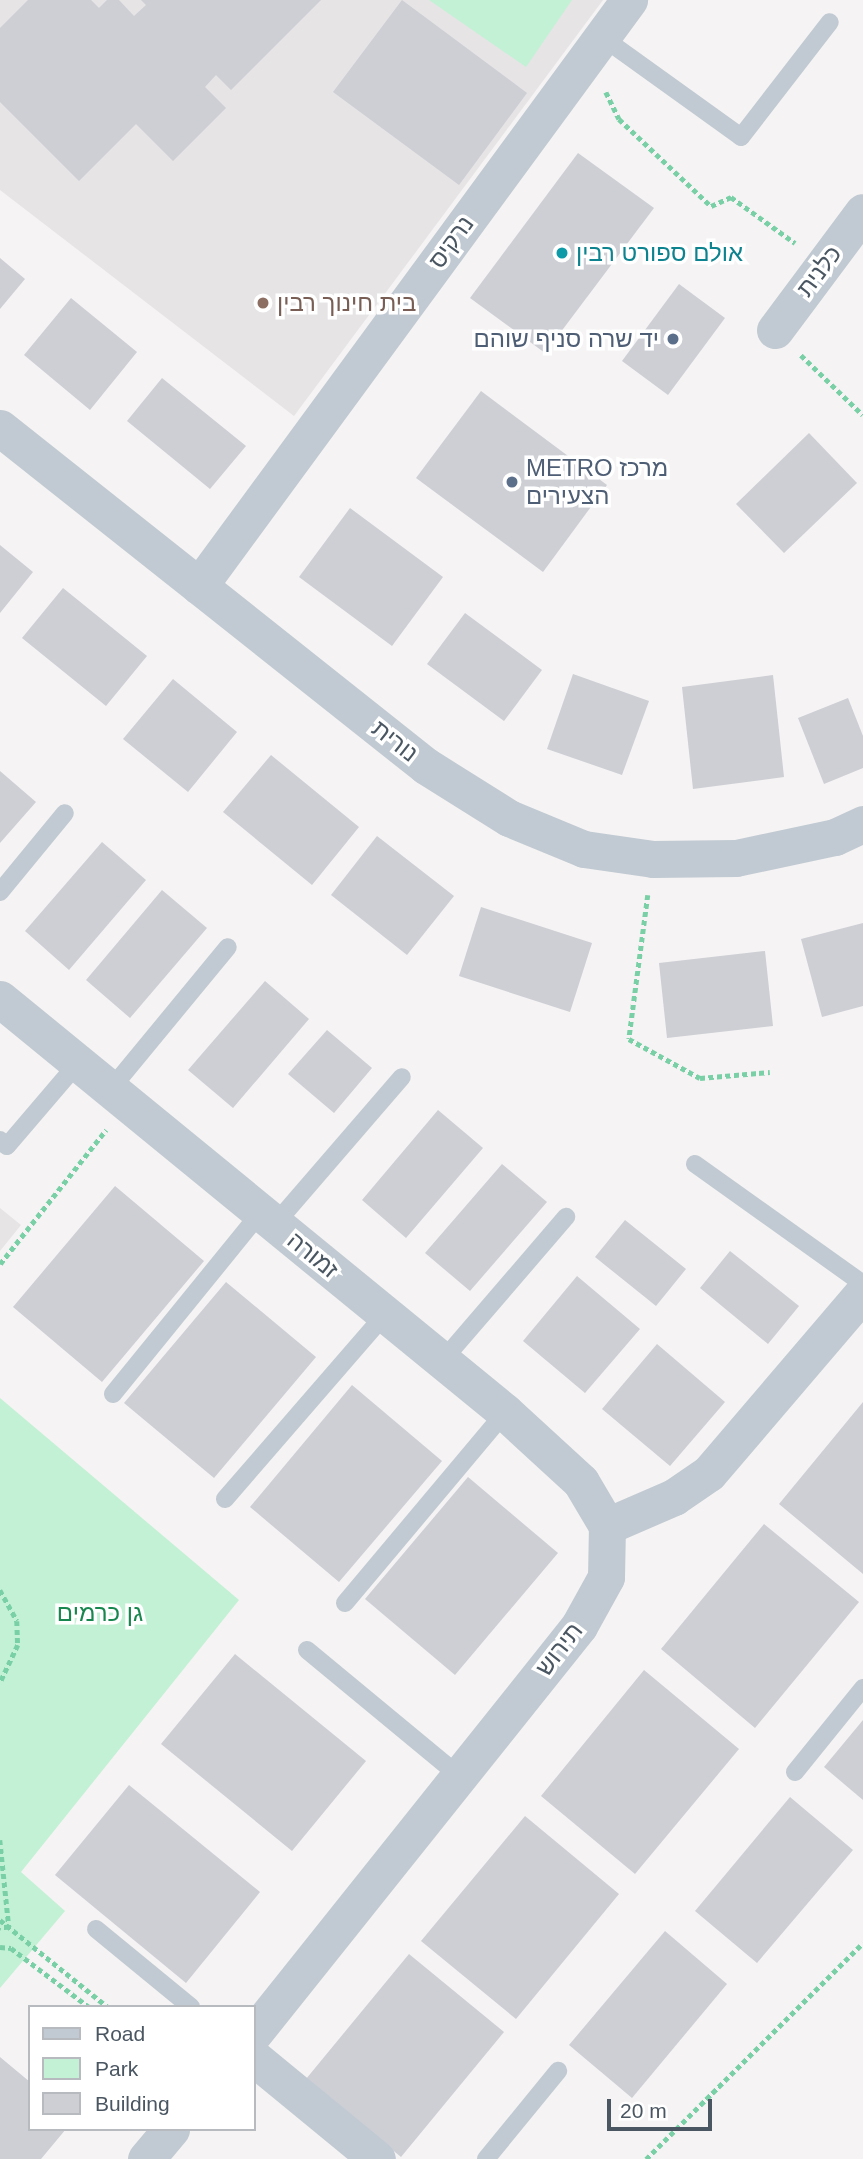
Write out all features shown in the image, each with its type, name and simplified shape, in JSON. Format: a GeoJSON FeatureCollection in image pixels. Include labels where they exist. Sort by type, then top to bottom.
{"type":"FeatureCollection","features":[{"type":"Feature","properties":{"kind":"street","name":"נרקיס"},"geometry":{"type":"LineString","coordinates":[[200,586],[629,0]]}},
{"type":"Feature","properties":{"kind":"street","name":"כלנית"},"geometry":{"type":"LineString","coordinates":[[775,330],[863,212]]}},
{"type":"Feature","properties":{"kind":"street","name":"נורית"},"geometry":{"type":"LineString","coordinates":[[0,428],[426,766],[509,818],[584,849],[653,859],[736,858],[835,836],[863,824]]}},
{"type":"Feature","properties":{"kind":"street","name":"זמורה"},"geometry":{"type":"LineString","coordinates":[[4,1010],[78,1063],[505,1412],[581,1482],[607,1526]]}},
{"type":"Feature","properties":{"kind":"street"},"geometry":{"type":"LineString","coordinates":[[607,1526],[703,1479],[863,1293]]}},
{"type":"Feature","properties":{"kind":"street","name":"תירוש"},"geometry":{"type":"LineString","coordinates":[[256,2030],[597,1598],[606,1577],[607,1526]]}},
{"type":"Feature","properties":{"kind":"street"},"geometry":{"type":"LineString","coordinates":[[256,2060],[377,2159]]}},
{"type":"Feature","properties":{"kind":"street"},"geometry":{"type":"LineString","coordinates":[[146,2159],[169,2131]]}},
{"type":"Feature","properties":{"kind":"lane"},"geometry":{"type":"LineString","coordinates":[[595,46],[741,137],[830,22]]}},
{"type":"Feature","properties":{"kind":"lane"},"geometry":{"type":"LineString","coordinates":[[0,892],[65,813]]}},
{"type":"Feature","properties":{"kind":"lane"},"geometry":{"type":"LineString","coordinates":[[119,1097],[228,947]]}},
{"type":"Feature","properties":{"kind":"lane"},"geometry":{"type":"LineString","coordinates":[[0,1140],[7,1146],[78,1063]]}},
{"type":"Feature","properties":{"kind":"lane"},"geometry":{"type":"LineString","coordinates":[[113,1394],[268,1218],[402,1077]]}},
{"type":"Feature","properties":{"kind":"lane"},"geometry":{"type":"LineString","coordinates":[[695,1164],[863,1284]]}},
{"type":"Feature","properties":{"kind":"lane"},"geometry":{"type":"LineString","coordinates":[[443,1360],[566,1217]]}},
{"type":"Feature","properties":{"kind":"lane"},"geometry":{"type":"LineString","coordinates":[[225,1499],[385,1314]]}},
{"type":"Feature","properties":{"kind":"lane"},"geometry":{"type":"LineString","coordinates":[[345,1603],[505,1412]]}},
{"type":"Feature","properties":{"kind":"lane"},"geometry":{"type":"LineString","coordinates":[[307,1650],[458,1775]]}},
{"type":"Feature","properties":{"kind":"lane"},"geometry":{"type":"LineString","coordinates":[[795,1772],[863,1688]]}},
{"type":"Feature","properties":{"kind":"lane"},"geometry":{"type":"LineString","coordinates":[[96,1929],[189,2005]]}},
{"type":"Feature","properties":{"kind":"lane"},"geometry":{"type":"LineString","coordinates":[[486,2159],[558,2071]]}},
{"type":"Feature","properties":{"kind":"path"},"geometry":{"type":"LineString","coordinates":[[595,46],[619,119],[711,206],[731,197],[824,264]]}},
{"type":"Feature","properties":{"kind":"path"},"geometry":{"type":"LineString","coordinates":[[775,330],[863,415]]}},
{"type":"Feature","properties":{"kind":"path"},"geometry":{"type":"LineString","coordinates":[[653,859],[629,1039],[699,1078],[770,1072]]}},
{"type":"Feature","properties":{"kind":"path"},"geometry":{"type":"LineString","coordinates":[[0,1264],[119,1097]]}},
{"type":"Feature","properties":{"kind":"path"},"geometry":{"type":"LineString","coordinates":[[0,1590],[18,1621],[18,1645],[0,1683]]}},
{"type":"Feature","properties":{"kind":"path"},"geometry":{"type":"LineString","coordinates":[[0,1840],[9,1927]]}},
{"type":"Feature","properties":{"kind":"path"},"geometry":{"type":"LineString","coordinates":[[0,1920],[106,2005]]}},
{"type":"Feature","properties":{"kind":"path"},"geometry":{"type":"LineString","coordinates":[[0,1928],[9,1927]]}},
{"type":"Feature","properties":{"kind":"path"},"geometry":{"type":"LineString","coordinates":[[646,2159],[863,1943]]}},
{"type":"Feature","properties":{"kind":"path"},"geometry":{"type":"LineString","coordinates":[[0,1947],[11,1948],[86,2005]]}},
{"type":"Feature","properties":{"kind":"shaded area","name":"בית חינוך רבין"},"geometry":{"type":"Polygon","coordinates":[[[0,0],[603,0],[294,416],[0,190],[0,0]]]}},
{"type":"Feature","properties":{"kind":"shaded area"},"geometry":{"type":"Polygon","coordinates":[[[0,1208],[21,1225],[0,1251],[0,1208]]]}},
{"type":"Feature","properties":{"kind":"green space"},"geometry":{"type":"Polygon","coordinates":[[[429,0],[572,0],[526,67],[429,0]]]}},
{"type":"Feature","properties":{"kind":"green space","name":"גן כרמים"},"geometry":{"type":"Polygon","coordinates":[[[0,1398],[239,1600],[21,1872],[65,1911],[0,1988],[0,1398]]]}},
{"type":"Feature","properties":{"kind":"building"},"geometry":{"type":"Polygon","coordinates":[[[28,0],[91,0],[99,8],[107,0],[119,0],[134,16],[146,5],[141,0],[321,0],[231,90],[216,75],[205,87],[226,108],[173,161],[136,124],[79,181],[0,102],[0,28],[28,0]]]}},
{"type":"Feature","properties":{"kind":"building"},"geometry":{"type":"Polygon","coordinates":[[[402,0],[527,93],[459,185],[333,92],[402,0]]]}},
{"type":"Feature","properties":{"kind":"building","name":"אולם ספורט רבין"},"geometry":{"type":"Polygon","coordinates":[[[578,153],[654,208],[545,353],[470,298],[578,153]]]}},
{"type":"Feature","properties":{"kind":"building"},"geometry":{"type":"Polygon","coordinates":[[[0,258],[25,279],[0,309],[0,258]]]}},
{"type":"Feature","properties":{"kind":"building","name":"יד שרה סניף שוהם"},"geometry":{"type":"Polygon","coordinates":[[[679,284],[725,318],[668,395],[622,361],[679,284]]]}},
{"type":"Feature","properties":{"kind":"building"},"geometry":{"type":"Polygon","coordinates":[[[71,298],[137,352],[90,410],[24,355],[71,298]]]}},
{"type":"Feature","properties":{"kind":"building"},"geometry":{"type":"Polygon","coordinates":[[[162,378],[246,446],[210,489],[127,421],[162,378]]]}},
{"type":"Feature","properties":{"kind":"building","name":"METRO מרכז הצעירים"},"geometry":{"type":"Polygon","coordinates":[[[481,391],[607,485],[543,572],[416,478],[481,391]]]}},
{"type":"Feature","properties":{"kind":"building"},"geometry":{"type":"Polygon","coordinates":[[[809,433],[857,483],[784,553],[736,504],[809,433]]]}},
{"type":"Feature","properties":{"kind":"building"},"geometry":{"type":"Polygon","coordinates":[[[350,508],[443,577],[392,646],[299,577],[350,508]]]}},
{"type":"Feature","properties":{"kind":"building"},"geometry":{"type":"Polygon","coordinates":[[[0,545],[33,572],[0,613],[0,545]]]}},
{"type":"Feature","properties":{"kind":"building"},"geometry":{"type":"Polygon","coordinates":[[[63,588],[147,656],[106,706],[22,638],[63,588]]]}},
{"type":"Feature","properties":{"kind":"building"},"geometry":{"type":"Polygon","coordinates":[[[465,613],[542,670],[504,721],[427,664],[465,613]]]}},
{"type":"Feature","properties":{"kind":"building"},"geometry":{"type":"Polygon","coordinates":[[[573,674],[649,701],[622,775],[547,749],[573,674]]]}},
{"type":"Feature","properties":{"kind":"building"},"geometry":{"type":"Polygon","coordinates":[[[773,675],[784,777],[693,789],[682,687],[773,675]]]}},
{"type":"Feature","properties":{"kind":"building"},"geometry":{"type":"Polygon","coordinates":[[[173,679],[237,732],[188,792],[123,739],[173,679]]]}},
{"type":"Feature","properties":{"kind":"building"},"geometry":{"type":"Polygon","coordinates":[[[848,698],[863,736],[863,768],[824,784],[798,718],[848,698]]]}},
{"type":"Feature","properties":{"kind":"building"},"geometry":{"type":"Polygon","coordinates":[[[271,755],[359,827],[312,885],[223,812],[271,755]]]}},
{"type":"Feature","properties":{"kind":"building"},"geometry":{"type":"Polygon","coordinates":[[[0,771],[36,802],[0,843],[0,771]]]}},
{"type":"Feature","properties":{"kind":"building"},"geometry":{"type":"Polygon","coordinates":[[[377,836],[454,896],[407,955],[331,895],[377,836]]]}},
{"type":"Feature","properties":{"kind":"building"},"geometry":{"type":"Polygon","coordinates":[[[102,842],[146,880],[69,970],[25,931],[102,842]]]}},
{"type":"Feature","properties":{"kind":"building"},"geometry":{"type":"Polygon","coordinates":[[[162,890],[207,928],[130,1018],[86,980],[162,890]]]}},
{"type":"Feature","properties":{"kind":"building"},"geometry":{"type":"Polygon","coordinates":[[[481,907],[592,943],[570,1012],[459,976],[481,907]]]}},
{"type":"Feature","properties":{"kind":"building"},"geometry":{"type":"Polygon","coordinates":[[[863,923],[863,1006],[822,1017],[801,939],[863,923]]]}},
{"type":"Feature","properties":{"kind":"building"},"geometry":{"type":"Polygon","coordinates":[[[765,951],[773,1026],[667,1038],[659,963],[765,951]]]}},
{"type":"Feature","properties":{"kind":"building"},"geometry":{"type":"Polygon","coordinates":[[[265,981],[309,1019],[233,1108],[188,1070],[265,981]]]}},
{"type":"Feature","properties":{"kind":"building"},"geometry":{"type":"Polygon","coordinates":[[[327,1030],[372,1068],[334,1113],[288,1074],[327,1030]]]}},
{"type":"Feature","properties":{"kind":"building"},"geometry":{"type":"Polygon","coordinates":[[[438,1110],[483,1148],[406,1238],[362,1200],[438,1110]]]}},
{"type":"Feature","properties":{"kind":"building"},"geometry":{"type":"Polygon","coordinates":[[[502,1164],[547,1202],[470,1291],[425,1253],[502,1164]]]}},
{"type":"Feature","properties":{"kind":"building"},"geometry":{"type":"Polygon","coordinates":[[[115,1186],[204,1261],[102,1382],[13,1307],[115,1186]]]}},
{"type":"Feature","properties":{"kind":"building"},"geometry":{"type":"Polygon","coordinates":[[[625,1220],[686,1269],[656,1306],[595,1257],[625,1220]]]}},
{"type":"Feature","properties":{"kind":"building"},"geometry":{"type":"Polygon","coordinates":[[[730,1251],[799,1306],[768,1344],[700,1288],[730,1251]]]}},
{"type":"Feature","properties":{"kind":"building"},"geometry":{"type":"Polygon","coordinates":[[[577,1276],[640,1329],[585,1393],[523,1341],[577,1276]]]}},
{"type":"Feature","properties":{"kind":"building"},"geometry":{"type":"Polygon","coordinates":[[[226,1282],[316,1357],[214,1478],[124,1403],[226,1282]]]}},
{"type":"Feature","properties":{"kind":"building"},"geometry":{"type":"Polygon","coordinates":[[[657,1344],[725,1402],[670,1466],[602,1409],[657,1344]]]}},
{"type":"Feature","properties":{"kind":"building"},"geometry":{"type":"Polygon","coordinates":[[[352,1385],[442,1461],[339,1582],[250,1507],[352,1385]]]}},
{"type":"Feature","properties":{"kind":"building"},"geometry":{"type":"Polygon","coordinates":[[[863,1402],[863,1574],[779,1504],[863,1402]]]}},
{"type":"Feature","properties":{"kind":"building"},"geometry":{"type":"Polygon","coordinates":[[[468,1477],[558,1553],[455,1675],[365,1599],[468,1477]]]}},
{"type":"Feature","properties":{"kind":"building"},"geometry":{"type":"Polygon","coordinates":[[[764,1524],[859,1602],[755,1728],[661,1649],[764,1524]]]}},
{"type":"Feature","properties":{"kind":"building"},"geometry":{"type":"Polygon","coordinates":[[[235,1654],[366,1761],[292,1851],[161,1744],[235,1654]]]}},
{"type":"Feature","properties":{"kind":"building"},"geometry":{"type":"Polygon","coordinates":[[[644,1670],[739,1749],[635,1874],[541,1796],[644,1670]]]}},
{"type":"Feature","properties":{"kind":"building"},"geometry":{"type":"Polygon","coordinates":[[[863,1720],[863,1800],[824,1767],[863,1720]]]}},
{"type":"Feature","properties":{"kind":"building"},"geometry":{"type":"Polygon","coordinates":[[[129,1785],[260,1892],[186,1983],[55,1875],[129,1785]]]}},
{"type":"Feature","properties":{"kind":"building"},"geometry":{"type":"Polygon","coordinates":[[[790,1797],[853,1850],[757,1963],[695,1911],[790,1797]]]}},
{"type":"Feature","properties":{"kind":"building"},"geometry":{"type":"Polygon","coordinates":[[[525,1816],[619,1894],[516,2019],[421,1941],[525,1816]]]}},
{"type":"Feature","properties":{"kind":"building"},"geometry":{"type":"Polygon","coordinates":[[[665,1931],[727,1984],[632,2098],[569,2045],[665,1931]]]}},
{"type":"Feature","properties":{"kind":"building"},"geometry":{"type":"Polygon","coordinates":[[[409,1954],[504,2032],[401,2157],[306,2079],[409,1954]]]}},
{"type":"Feature","properties":{"kind":"building"},"geometry":{"type":"Polygon","coordinates":[[[0,2057],[28,2080],[28,2131],[64,2131],[41,2159],[0,2159],[0,2057]]]}},
{"type":"Feature","properties":{"kind":"place","name":"אולם ספורט רבין"},"geometry":{"type":"Point","coordinates":[562,253]}},
{"type":"Feature","properties":{"kind":"place","name":"בית חינוך רבין"},"geometry":{"type":"Point","coordinates":[263,303]}},
{"type":"Feature","properties":{"kind":"place","name":"יד שרה סניף שוהם"},"geometry":{"type":"Point","coordinates":[673,339]}},
{"type":"Feature","properties":{"kind":"place","name":"METRO מרכז הצעירים"},"geometry":{"type":"Point","coordinates":[512,482]}}]}
